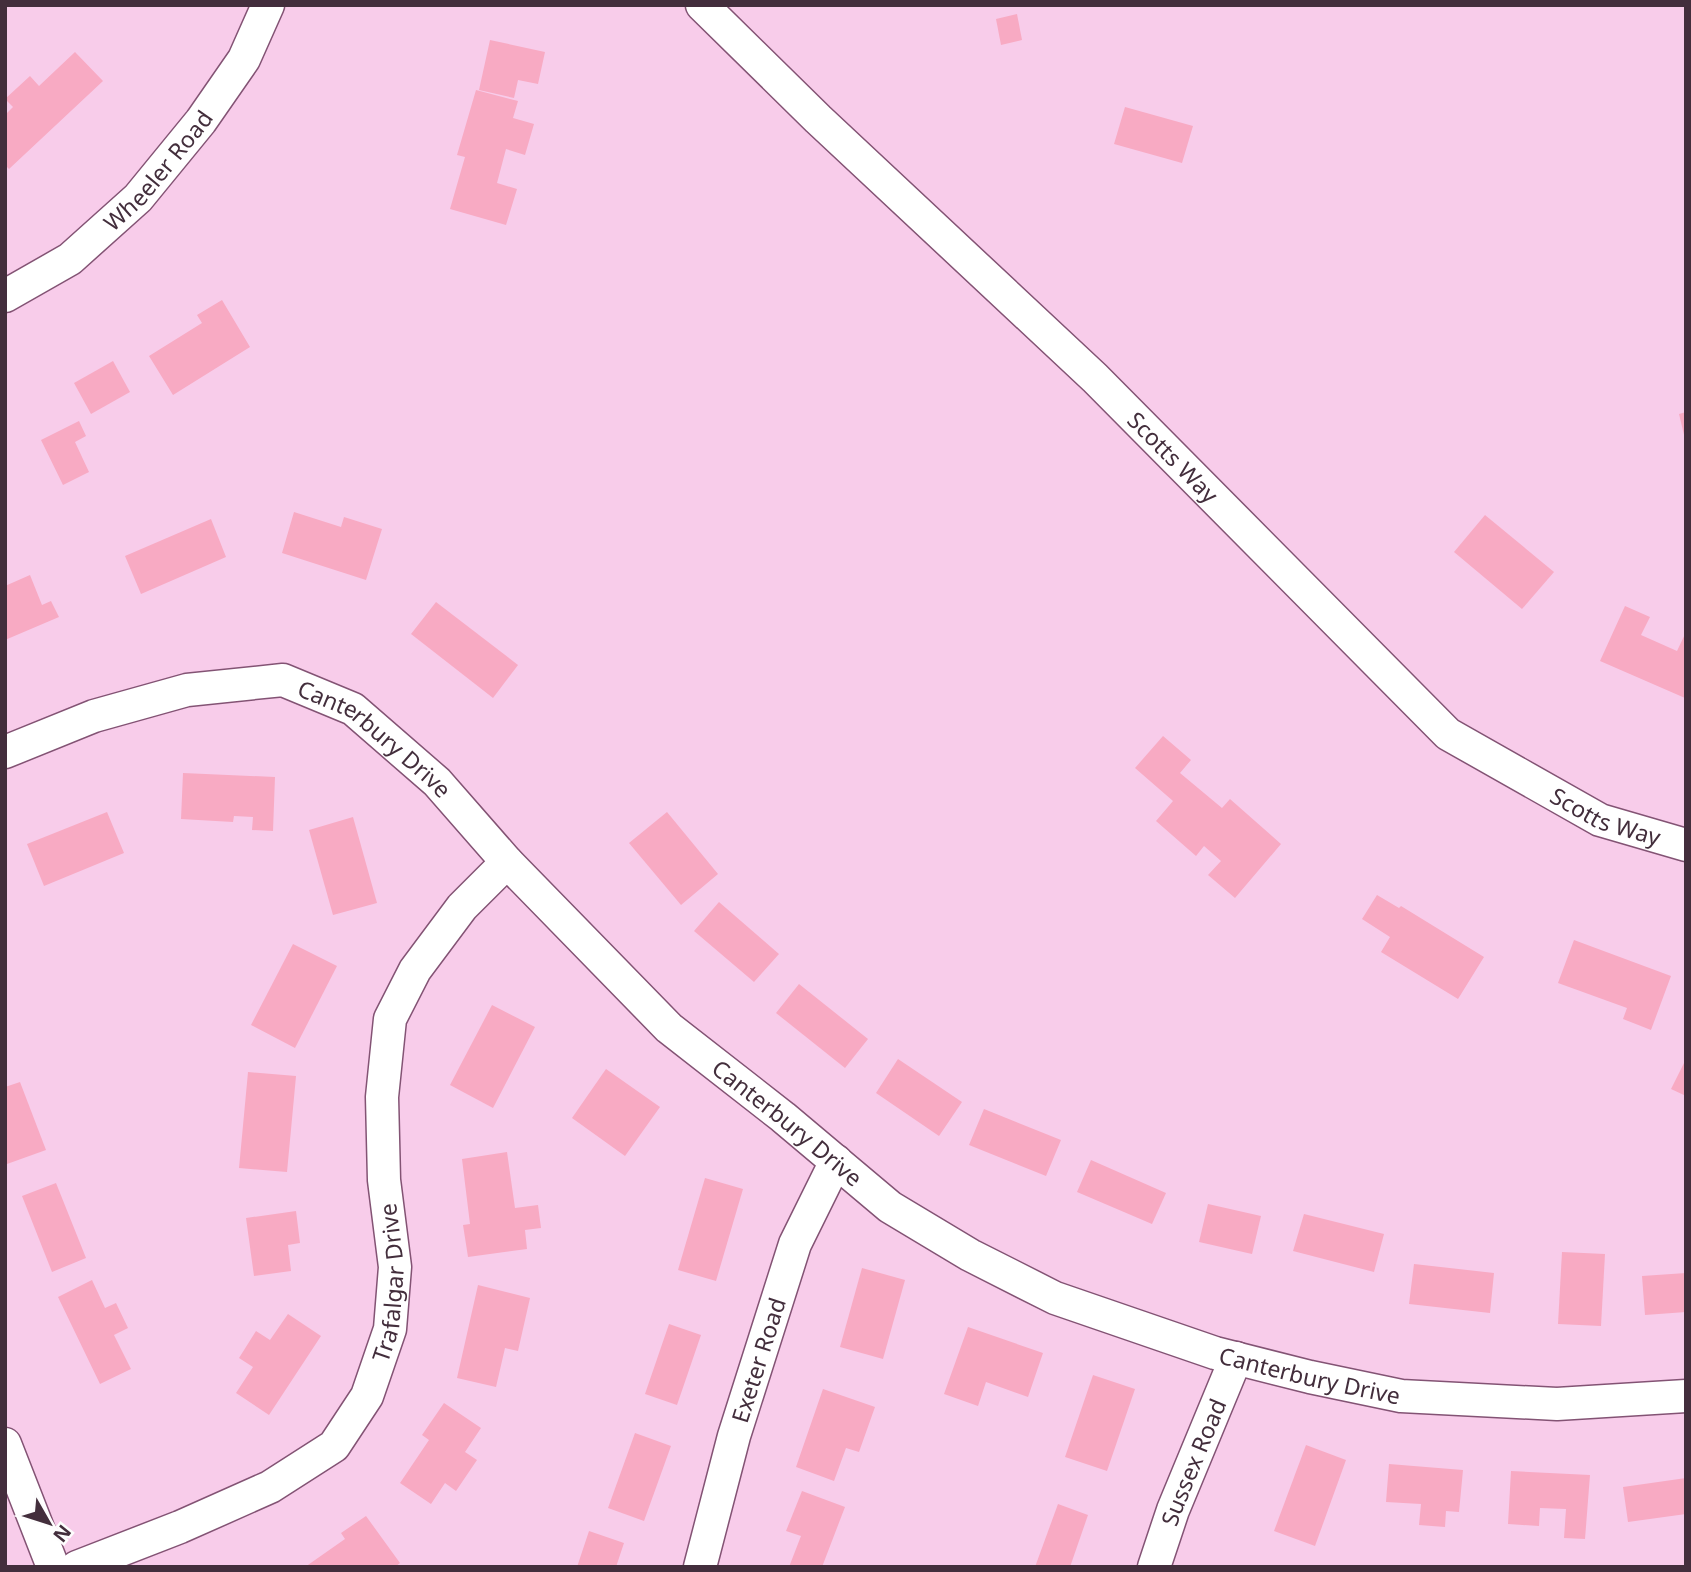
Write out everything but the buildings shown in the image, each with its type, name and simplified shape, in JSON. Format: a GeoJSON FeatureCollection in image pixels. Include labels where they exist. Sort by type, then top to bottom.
{"type":"FeatureCollection","features":[{"type":"Feature","properties":{"kind":"street","name":"Wheeler Road"},"geometry":{"type":"LineString","coordinates":[[5,296],[70,259],[138,198],[201,121],[244,59],[268,5]]}},
{"type":"Feature","properties":{"kind":"street","name":"Scotts Way"},"geometry":{"type":"LineString","coordinates":[[702,5],[818,119],[1095,378],[1448,734],[1600,820],[1686,845]]}},
{"type":"Feature","properties":{"kind":"street","name":"Canterbury Drive"},"geometry":{"type":"LineString","coordinates":[[5,752],[94,716],[187,690],[283,680],[353,709],[437,782],[507,862],[669,1028],[783,1117],[890,1207],[970,1255],[1055,1298],[1215,1353],[1401,1396],[1557,1404],[1686,1396]]}},
{"type":"Feature","properties":{"kind":"street","name":"Trafalgar Drive"},"geometry":{"type":"LineString","coordinates":[[77,1567],[180,1527],[270,1487],[334,1446],[367,1396],[390,1329],[395,1267],[384,1180],[382,1097],[390,1019],[415,970],[462,907],[507,862]]}},
{"type":"Feature","properties":{"kind":"street","name":"Exeter Road"},"geometry":{"type":"LineString","coordinates":[[699,1567],[734,1436],[795,1244],[836,1161]]}},
{"type":"Feature","properties":{"kind":"street","name":"Sussex Road"},"geometry":{"type":"LineString","coordinates":[[1154,1567],[1173,1510],[1236,1358]]}},
{"type":"Feature","properties":{"kind":"street"},"geometry":{"type":"LineString","coordinates":[[5,1444],[54,1567]]}}]}
